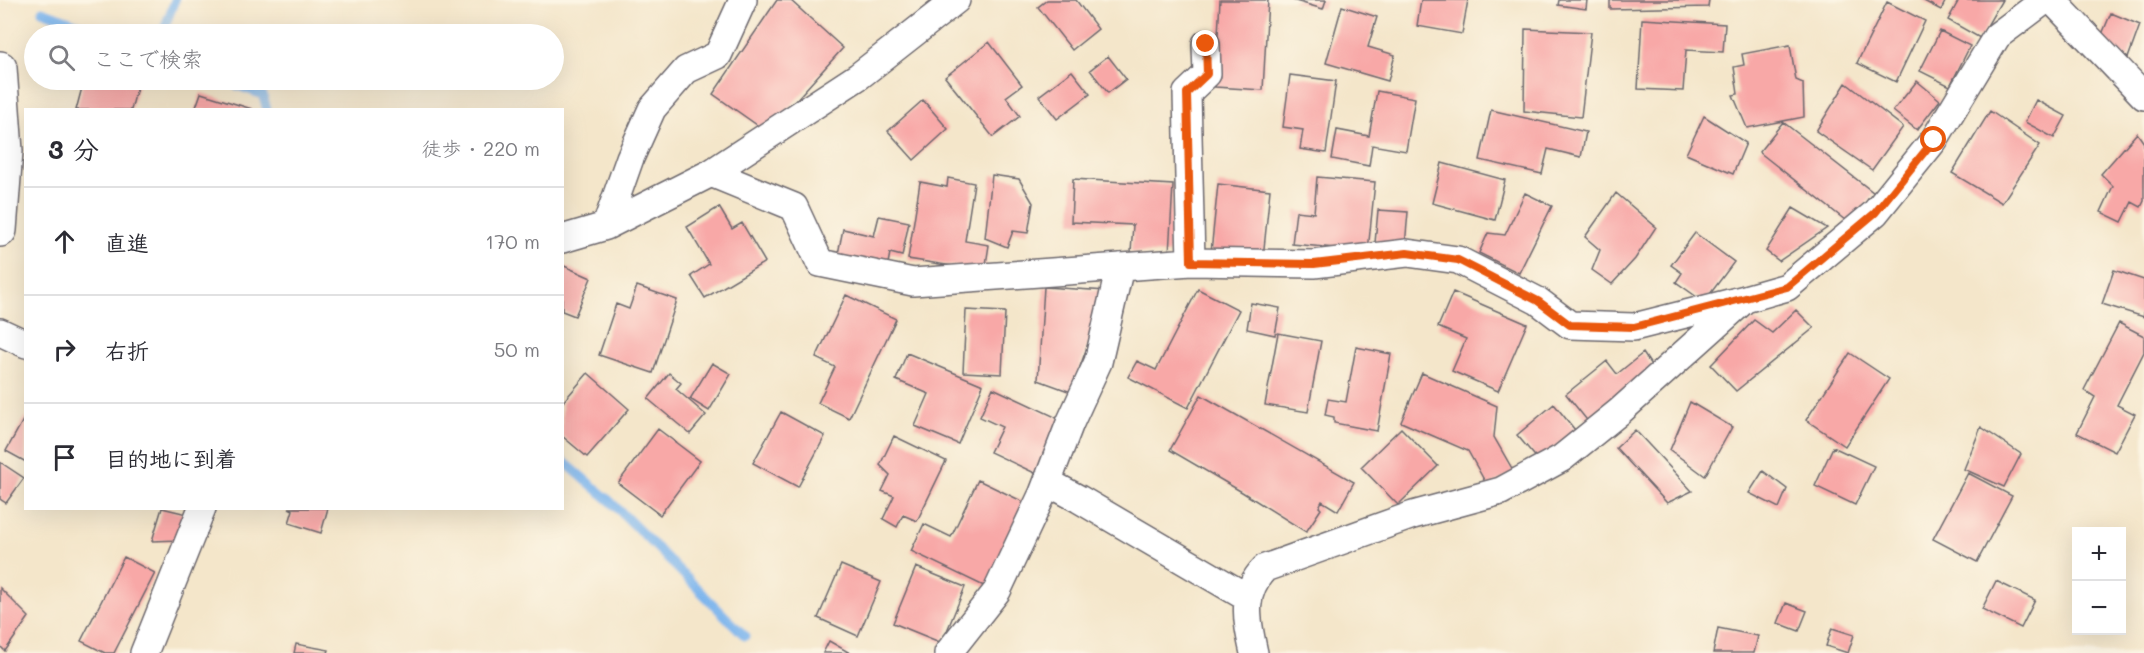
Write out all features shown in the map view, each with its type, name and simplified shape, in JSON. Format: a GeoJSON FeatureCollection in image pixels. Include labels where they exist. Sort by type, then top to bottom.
{"type":"FeatureCollection","features":[{"type":"Feature","properties":{"kind":"highway"},"geometry":{"type":"LineString","coordinates":[[0,68],[16,153],[0,230]]}},
{"type":"Feature","properties":{"kind":"street"},"geometry":{"type":"LineString","coordinates":[[606,226],[630,158],[652,109],[686,70],[718,56],[744,0]]}},
{"type":"Feature","properties":{"kind":"street"},"geometry":{"type":"LineString","coordinates":[[564,238],[606,226],[711,172],[859,76],[956,0]]}},
{"type":"Feature","properties":{"kind":"street"},"geometry":{"type":"LineString","coordinates":[[711,172],[794,207],[820,263],[913,282],[1191,262],[1314,264],[1407,253],[1458,260],[1538,301],[1570,325],[1634,327],[1787,287],[1875,213],[1934,140],[1996,36],[2045,0]]}},
{"type":"Feature","properties":{"kind":"street"},"geometry":{"type":"LineString","coordinates":[[2052,0],[2144,96]]}},
{"type":"Feature","properties":{"kind":"street"},"geometry":{"type":"LineString","coordinates":[[1191,262],[1187,93],[1207,74],[1206,44]]}},
{"type":"Feature","properties":{"kind":"street"},"geometry":{"type":"LineString","coordinates":[[948,653],[997,591],[1043,493],[1070,423],[1098,362],[1120,267]]}},
{"type":"Feature","properties":{"kind":"street"},"geometry":{"type":"LineString","coordinates":[[1254,653],[1248,626],[1248,598],[1255,578],[1265,568],[1413,515],[1501,492],[1562,458],[1619,412],[1745,299]]}},
{"type":"Feature","properties":{"kind":"street"},"geometry":{"type":"LineString","coordinates":[[0,332],[24,343]]}},
{"type":"Feature","properties":{"kind":"street"},"geometry":{"type":"LineString","coordinates":[[1043,493],[1055,486],[1248,598]]}},
{"type":"Feature","properties":{"kind":"street"},"geometry":{"type":"LineString","coordinates":[[144,653],[201,510]]}},
{"type":"Feature","properties":{"kind":"building"},"geometry":{"type":"Polygon","coordinates":[[[777,0],[790,0],[843,48],[767,132],[713,94],[777,0]]]}},
{"type":"Feature","properties":{"kind":"building"},"geometry":{"type":"Polygon","coordinates":[[[1047,0],[1076,0],[1098,29],[1072,50],[1038,7],[1047,0]]]}},
{"type":"Feature","properties":{"kind":"building"},"geometry":{"type":"Polygon","coordinates":[[[1220,0],[1268,0],[1263,90],[1215,87],[1220,0]]]}},
{"type":"Feature","properties":{"kind":"building"},"geometry":{"type":"Polygon","coordinates":[[[1292,0],[1326,0],[1323,9],[1292,0]]]}},
{"type":"Feature","properties":{"kind":"building"},"geometry":{"type":"Polygon","coordinates":[[[1421,0],[1468,0],[1462,34],[1417,26],[1421,0]]]}},
{"type":"Feature","properties":{"kind":"building"},"geometry":{"type":"Polygon","coordinates":[[[1559,0],[1587,0],[1586,9],[1558,5],[1559,0]]]}},
{"type":"Feature","properties":{"kind":"building"},"geometry":{"type":"Polygon","coordinates":[[[1610,0],[1709,0],[1708,7],[1610,9],[1610,0]]]}},
{"type":"Feature","properties":{"kind":"building"},"geometry":{"type":"Polygon","coordinates":[[[1922,0],[1946,0],[1941,10],[1922,0]]]}},
{"type":"Feature","properties":{"kind":"building"},"geometry":{"type":"Polygon","coordinates":[[[1959,0],[2002,0],[1980,38],[1948,20],[1959,0]]]}},
{"type":"Feature","properties":{"kind":"building"},"geometry":{"type":"Polygon","coordinates":[[[1887,2],[1925,21],[1896,82],[1857,63],[1887,2]]]}},
{"type":"Feature","properties":{"kind":"building"},"geometry":{"type":"Polygon","coordinates":[[[1342,6],[1377,17],[1368,47],[1395,55],[1388,81],[1326,63],[1342,6]]]}},
{"type":"Feature","properties":{"kind":"building"},"geometry":{"type":"Polygon","coordinates":[[[2111,13],[2140,25],[2128,58],[2100,39],[2111,13]]]}},
{"type":"Feature","properties":{"kind":"building"},"geometry":{"type":"Polygon","coordinates":[[[1642,19],[1725,24],[1723,52],[1686,50],[1683,91],[1638,89],[1642,19]]]}},
{"type":"Feature","properties":{"kind":"building"},"geometry":{"type":"Polygon","coordinates":[[[1525,29],[1591,32],[1581,117],[1524,111],[1525,29]]]}},
{"type":"Feature","properties":{"kind":"building"},"geometry":{"type":"Polygon","coordinates":[[[1940,31],[1970,46],[1950,86],[1920,71],[1940,31]]]}},
{"type":"Feature","properties":{"kind":"building"},"geometry":{"type":"Polygon","coordinates":[[[989,42],[1022,85],[1006,97],[1020,116],[993,137],[945,77],[989,42]]]}},
{"type":"Feature","properties":{"kind":"building"},"geometry":{"type":"Polygon","coordinates":[[[1790,45],[1796,80],[1803,83],[1804,117],[1747,128],[1733,95],[1738,94],[1734,67],[1744,65],[1742,54],[1790,45]]]}},
{"type":"Feature","properties":{"kind":"building"},"geometry":{"type":"Polygon","coordinates":[[[1108,56],[1126,79],[1108,93],[1090,70],[1108,56]]]}},
{"type":"Feature","properties":{"kind":"building"},"geometry":{"type":"Polygon","coordinates":[[[1072,71],[1090,94],[1057,119],[1039,96],[1072,71]]]}},
{"type":"Feature","properties":{"kind":"building"},"geometry":{"type":"Polygon","coordinates":[[[1290,75],[1336,81],[1326,153],[1300,149],[1303,130],[1283,127],[1290,75]]]}},
{"type":"Feature","properties":{"kind":"building"},"geometry":{"type":"Polygon","coordinates":[[[1917,81],[1940,100],[1917,130],[1893,111],[1917,81]]]}},
{"type":"Feature","properties":{"kind":"building"},"geometry":{"type":"Polygon","coordinates":[[[1846,83],[1903,127],[1872,170],[1816,131],[1846,83]]]}},
{"type":"Feature","properties":{"kind":"building"},"geometry":{"type":"Polygon","coordinates":[[[81,90],[136,90],[132,108],[77,108],[81,90]]]}},
{"type":"Feature","properties":{"kind":"building"},"geometry":{"type":"Polygon","coordinates":[[[1377,91],[1415,98],[1406,151],[1372,145],[1369,166],[1332,159],[1337,130],[1369,136],[1377,91]]]}},
{"type":"Feature","properties":{"kind":"building"},"geometry":{"type":"Polygon","coordinates":[[[201,93],[249,108],[196,108],[201,93]]]}},
{"type":"Feature","properties":{"kind":"building"},"geometry":{"type":"Polygon","coordinates":[[[923,100],[948,129],[914,160],[888,131],[923,100]]]}},
{"type":"Feature","properties":{"kind":"building"},"geometry":{"type":"Polygon","coordinates":[[[2036,100],[2066,116],[2054,138],[2025,122],[2036,100]]]}},
{"type":"Feature","properties":{"kind":"building"},"geometry":{"type":"Polygon","coordinates":[[[1491,110],[1586,132],[1581,157],[1548,149],[1542,174],[1480,160],[1491,110]]]}},
{"type":"Feature","properties":{"kind":"building"},"geometry":{"type":"Polygon","coordinates":[[[1990,111],[2040,145],[2002,203],[1952,173],[1990,111]]]}},
{"type":"Feature","properties":{"kind":"building"},"geometry":{"type":"Polygon","coordinates":[[[1704,116],[1746,143],[1733,174],[1686,154],[1704,116]]]}},
{"type":"Feature","properties":{"kind":"building"},"geometry":{"type":"Polygon","coordinates":[[[1783,122],[1874,193],[1850,224],[1759,152],[1783,122]]]}},
{"type":"Feature","properties":{"kind":"building"},"geometry":{"type":"Polygon","coordinates":[[[2137,133],[2144,143],[2144,201],[2141,207],[2132,202],[2122,222],[2101,212],[2113,186],[2101,174],[2137,133]]]}},
{"type":"Feature","properties":{"kind":"building"},"geometry":{"type":"Polygon","coordinates":[[[1442,163],[1505,180],[1495,220],[1432,203],[1442,163]]]}},
{"type":"Feature","properties":{"kind":"building"},"geometry":{"type":"Polygon","coordinates":[[[992,175],[1019,179],[1033,203],[1028,233],[1013,231],[1007,247],[985,238],[992,175]]]}},
{"type":"Feature","properties":{"kind":"building"},"geometry":{"type":"Polygon","coordinates":[[[1317,177],[1375,182],[1368,251],[1292,244],[1296,211],[1314,213],[1317,177]]]}},
{"type":"Feature","properties":{"kind":"building"},"geometry":{"type":"Polygon","coordinates":[[[948,178],[974,183],[965,241],[989,245],[985,271],[908,259],[920,182],[947,187],[948,178]]]}},
{"type":"Feature","properties":{"kind":"building"},"geometry":{"type":"Polygon","coordinates":[[[1073,179],[1173,185],[1169,254],[1131,252],[1133,225],[1071,222],[1073,179]]]}},
{"type":"Feature","properties":{"kind":"building"},"geometry":{"type":"Polygon","coordinates":[[[1218,184],[1270,190],[1263,258],[1211,252],[1218,184]]]}},
{"type":"Feature","properties":{"kind":"building"},"geometry":{"type":"Polygon","coordinates":[[[1525,193],[1552,206],[1519,273],[1479,253],[1488,233],[1505,235],[1525,193]]]}},
{"type":"Feature","properties":{"kind":"building"},"geometry":{"type":"Polygon","coordinates":[[[1616,193],[1656,227],[1635,259],[1612,284],[1592,270],[1600,250],[1585,237],[1616,193]]]}},
{"type":"Feature","properties":{"kind":"building"},"geometry":{"type":"Polygon","coordinates":[[[719,207],[732,229],[742,223],[765,262],[705,298],[691,276],[709,264],[687,227],[719,207]]]}},
{"type":"Feature","properties":{"kind":"building"},"geometry":{"type":"Polygon","coordinates":[[[1793,208],[1827,228],[1779,261],[1766,251],[1793,208]]]}},
{"type":"Feature","properties":{"kind":"building"},"geometry":{"type":"Polygon","coordinates":[[[1378,210],[1408,212],[1405,246],[1375,243],[1378,210]]]}},
{"type":"Feature","properties":{"kind":"building"},"geometry":{"type":"Polygon","coordinates":[[[879,216],[909,222],[902,256],[890,253],[886,274],[836,264],[843,229],[874,236],[879,216]]]}},
{"type":"Feature","properties":{"kind":"building"},"geometry":{"type":"Polygon","coordinates":[[[1695,233],[1734,262],[1704,302],[1676,282],[1682,273],[1671,265],[1695,233]]]}},
{"type":"Feature","properties":{"kind":"building"},"geometry":{"type":"Polygon","coordinates":[[[564,266],[591,278],[575,316],[564,312],[564,266]]]}},
{"type":"Feature","properties":{"kind":"building"},"geometry":{"type":"Polygon","coordinates":[[[2114,270],[2144,280],[2144,317],[2102,304],[2114,270]]]}},
{"type":"Feature","properties":{"kind":"building"},"geometry":{"type":"Polygon","coordinates":[[[637,286],[677,300],[653,373],[599,355],[616,304],[629,309],[637,286]]]}},
{"type":"Feature","properties":{"kind":"building"},"geometry":{"type":"Polygon","coordinates":[[[1044,287],[1107,291],[1071,392],[1038,380],[1044,287]]]}},
{"type":"Feature","properties":{"kind":"building"},"geometry":{"type":"Polygon","coordinates":[[[1198,289],[1239,310],[1188,408],[1128,377],[1137,361],[1156,370],[1198,289]]]}},
{"type":"Feature","properties":{"kind":"building"},"geometry":{"type":"Polygon","coordinates":[[[1453,292],[1527,324],[1498,391],[1452,371],[1466,339],[1438,327],[1453,292]]]}},
{"type":"Feature","properties":{"kind":"building"},"geometry":{"type":"Polygon","coordinates":[[[846,295],[896,319],[849,418],[818,403],[835,367],[816,358],[846,295]]]}},
{"type":"Feature","properties":{"kind":"building"},"geometry":{"type":"Polygon","coordinates":[[[1251,303],[1280,308],[1275,335],[1247,329],[1251,303]]]}},
{"type":"Feature","properties":{"kind":"building"},"geometry":{"type":"Polygon","coordinates":[[[966,310],[1005,312],[1002,374],[963,372],[966,310]]]}},
{"type":"Feature","properties":{"kind":"building"},"geometry":{"type":"Polygon","coordinates":[[[1796,310],[1814,328],[1736,391],[1711,365],[1754,320],[1772,333],[1796,310]]]}},
{"type":"Feature","properties":{"kind":"building"},"geometry":{"type":"Polygon","coordinates":[[[2119,323],[2144,336],[2144,352],[2117,405],[2135,414],[2115,452],[2077,433],[2095,397],[2084,390],[2119,323]]]}},
{"type":"Feature","properties":{"kind":"building"},"geometry":{"type":"Polygon","coordinates":[[[1278,333],[1321,341],[1308,412],[1265,405],[1278,333]]]}},
{"type":"Feature","properties":{"kind":"building"},"geometry":{"type":"Polygon","coordinates":[[[1356,347],[1391,354],[1377,431],[1334,423],[1334,417],[1325,415],[1328,399],[1346,402],[1356,347]]]}},
{"type":"Feature","properties":{"kind":"building"},"geometry":{"type":"Polygon","coordinates":[[[907,353],[983,385],[958,444],[915,426],[929,394],[896,380],[907,353]]]}},
{"type":"Feature","properties":{"kind":"building"},"geometry":{"type":"Polygon","coordinates":[[[1643,353],[1655,371],[1594,429],[1566,394],[1607,361],[1617,374],[1643,353]]]}},
{"type":"Feature","properties":{"kind":"building"},"geometry":{"type":"Polygon","coordinates":[[[1850,353],[1889,379],[1845,446],[1806,420],[1850,353]]]}},
{"type":"Feature","properties":{"kind":"building"},"geometry":{"type":"Polygon","coordinates":[[[712,363],[731,374],[709,411],[690,399],[712,363]]]}},
{"type":"Feature","properties":{"kind":"building"},"geometry":{"type":"Polygon","coordinates":[[[588,373],[629,409],[587,457],[564,438],[564,401],[588,373]]]}},
{"type":"Feature","properties":{"kind":"building"},"geometry":{"type":"Polygon","coordinates":[[[669,373],[681,383],[676,389],[706,415],[690,434],[648,399],[669,373]]]}},
{"type":"Feature","properties":{"kind":"building"},"geometry":{"type":"Polygon","coordinates":[[[1422,373],[1497,406],[1494,437],[1514,472],[1488,487],[1468,451],[1401,422],[1422,373]]]}},
{"type":"Feature","properties":{"kind":"building"},"geometry":{"type":"Polygon","coordinates":[[[993,388],[1066,422],[1041,476],[990,452],[1002,427],[980,417],[993,388]]]}},
{"type":"Feature","properties":{"kind":"building"},"geometry":{"type":"Polygon","coordinates":[[[1201,395],[1354,482],[1338,511],[1322,501],[1319,507],[1321,509],[1306,532],[1170,450],[1201,395]]]}},
{"type":"Feature","properties":{"kind":"building"},"geometry":{"type":"Polygon","coordinates":[[[1690,402],[1732,427],[1705,476],[1670,450],[1690,402]]]}},
{"type":"Feature","properties":{"kind":"building"},"geometry":{"type":"Polygon","coordinates":[[[1554,404],[1575,430],[1539,461],[1517,435],[1554,404]]]}},
{"type":"Feature","properties":{"kind":"building"},"geometry":{"type":"Polygon","coordinates":[[[781,412],[825,436],[798,487],[753,463],[781,412]]]}},
{"type":"Feature","properties":{"kind":"building"},"geometry":{"type":"Polygon","coordinates":[[[24,419],[24,461],[6,451],[24,419]]]}},
{"type":"Feature","properties":{"kind":"building"},"geometry":{"type":"Polygon","coordinates":[[[1981,427],[2021,454],[2004,487],[1964,469],[1981,427]]]}},
{"type":"Feature","properties":{"kind":"building"},"geometry":{"type":"Polygon","coordinates":[[[1401,428],[1438,466],[1398,505],[1361,467],[1401,428]]]}},
{"type":"Feature","properties":{"kind":"building"},"geometry":{"type":"Polygon","coordinates":[[[658,429],[700,461],[660,515],[618,483],[658,429]]]}},
{"type":"Feature","properties":{"kind":"building"},"geometry":{"type":"Polygon","coordinates":[[[1635,430],[1692,491],[1667,503],[1616,448],[1635,430]]]}},
{"type":"Feature","properties":{"kind":"building"},"geometry":{"type":"Polygon","coordinates":[[[894,436],[946,461],[917,521],[903,515],[897,527],[883,519],[894,496],[882,491],[890,475],[880,465],[894,436]]]}},
{"type":"Feature","properties":{"kind":"building"},"geometry":{"type":"Polygon","coordinates":[[[1833,447],[1874,466],[1855,505],[1815,486],[1833,447]]]}},
{"type":"Feature","properties":{"kind":"building"},"geometry":{"type":"Polygon","coordinates":[[[0,462],[24,478],[6,503],[0,499],[0,462]]]}},
{"type":"Feature","properties":{"kind":"building"},"geometry":{"type":"Polygon","coordinates":[[[1763,471],[1787,489],[1779,508],[1749,493],[1763,471]]]}},
{"type":"Feature","properties":{"kind":"building"},"geometry":{"type":"Polygon","coordinates":[[[1968,473],[2012,496],[1977,562],[1933,539],[1968,473]]]}},
{"type":"Feature","properties":{"kind":"building"},"geometry":{"type":"Polygon","coordinates":[[[978,480],[1030,505],[990,589],[911,551],[924,524],[951,537],[978,480]]]}},
{"type":"Feature","properties":{"kind":"building"},"geometry":{"type":"Polygon","coordinates":[[[161,510],[187,514],[180,540],[152,541],[161,510]]]}},
{"type":"Feature","properties":{"kind":"building"},"geometry":{"type":"Polygon","coordinates":[[[293,510],[327,510],[321,533],[289,523],[293,510]]]}},
{"type":"Feature","properties":{"kind":"building"},"geometry":{"type":"Polygon","coordinates":[[[124,557],[155,573],[114,653],[105,653],[81,641],[124,557]]]}},
{"type":"Feature","properties":{"kind":"building"},"geometry":{"type":"Polygon","coordinates":[[[841,565],[881,582],[858,636],[818,618],[841,565]]]}},
{"type":"Feature","properties":{"kind":"building"},"geometry":{"type":"Polygon","coordinates":[[[916,567],[965,587],[942,643],[893,623],[916,567]]]}},
{"type":"Feature","properties":{"kind":"building"},"geometry":{"type":"Polygon","coordinates":[[[1996,581],[2035,600],[2021,628],[1982,609],[1996,581]]]}},
{"type":"Feature","properties":{"kind":"building"},"geometry":{"type":"Polygon","coordinates":[[[0,588],[29,617],[5,651],[0,646],[0,588]]]}},
{"type":"Feature","properties":{"kind":"building"},"geometry":{"type":"Polygon","coordinates":[[[1786,603],[1807,611],[1799,631],[1778,623],[1786,603]]]}},
{"type":"Feature","properties":{"kind":"building"},"geometry":{"type":"Polygon","coordinates":[[[1718,628],[1758,636],[1754,653],[1713,653],[1718,628]]]}},
{"type":"Feature","properties":{"kind":"building"},"geometry":{"type":"Polygon","coordinates":[[[1832,628],[1854,635],[1848,653],[1826,646],[1832,628]]]}},
{"type":"Feature","properties":{"kind":"building"},"geometry":{"type":"Polygon","coordinates":[[[829,641],[850,653],[823,653],[829,641]]]}},
{"type":"Feature","properties":{"kind":"building"},"geometry":{"type":"Polygon","coordinates":[[[296,644],[329,650],[328,653],[294,653],[296,644]]]}},
{"type":"Feature","properties":{"kind":"waterway"},"geometry":{"type":"LineString","coordinates":[[166,24],[175,0]]}},
{"type":"Feature","properties":{"kind":"waterway"},"geometry":{"type":"LineString","coordinates":[[42,11],[78,24]]}},
{"type":"Feature","properties":{"kind":"waterway"},"geometry":{"type":"LineString","coordinates":[[249,90],[263,95],[266,108]]}},
{"type":"Feature","properties":{"kind":"waterway"},"geometry":{"type":"LineString","coordinates":[[564,462],[610,501],[745,636]]}},
{"type":"Feature","properties":{"kind":"route"},"geometry":{"type":"LineString","coordinates":[[1206,44],[1207,74],[1187,93],[1191,262],[1314,264],[1407,253],[1458,260],[1538,301],[1570,325],[1634,327],[1787,287],[1875,213],[1934,140]]}}]}
